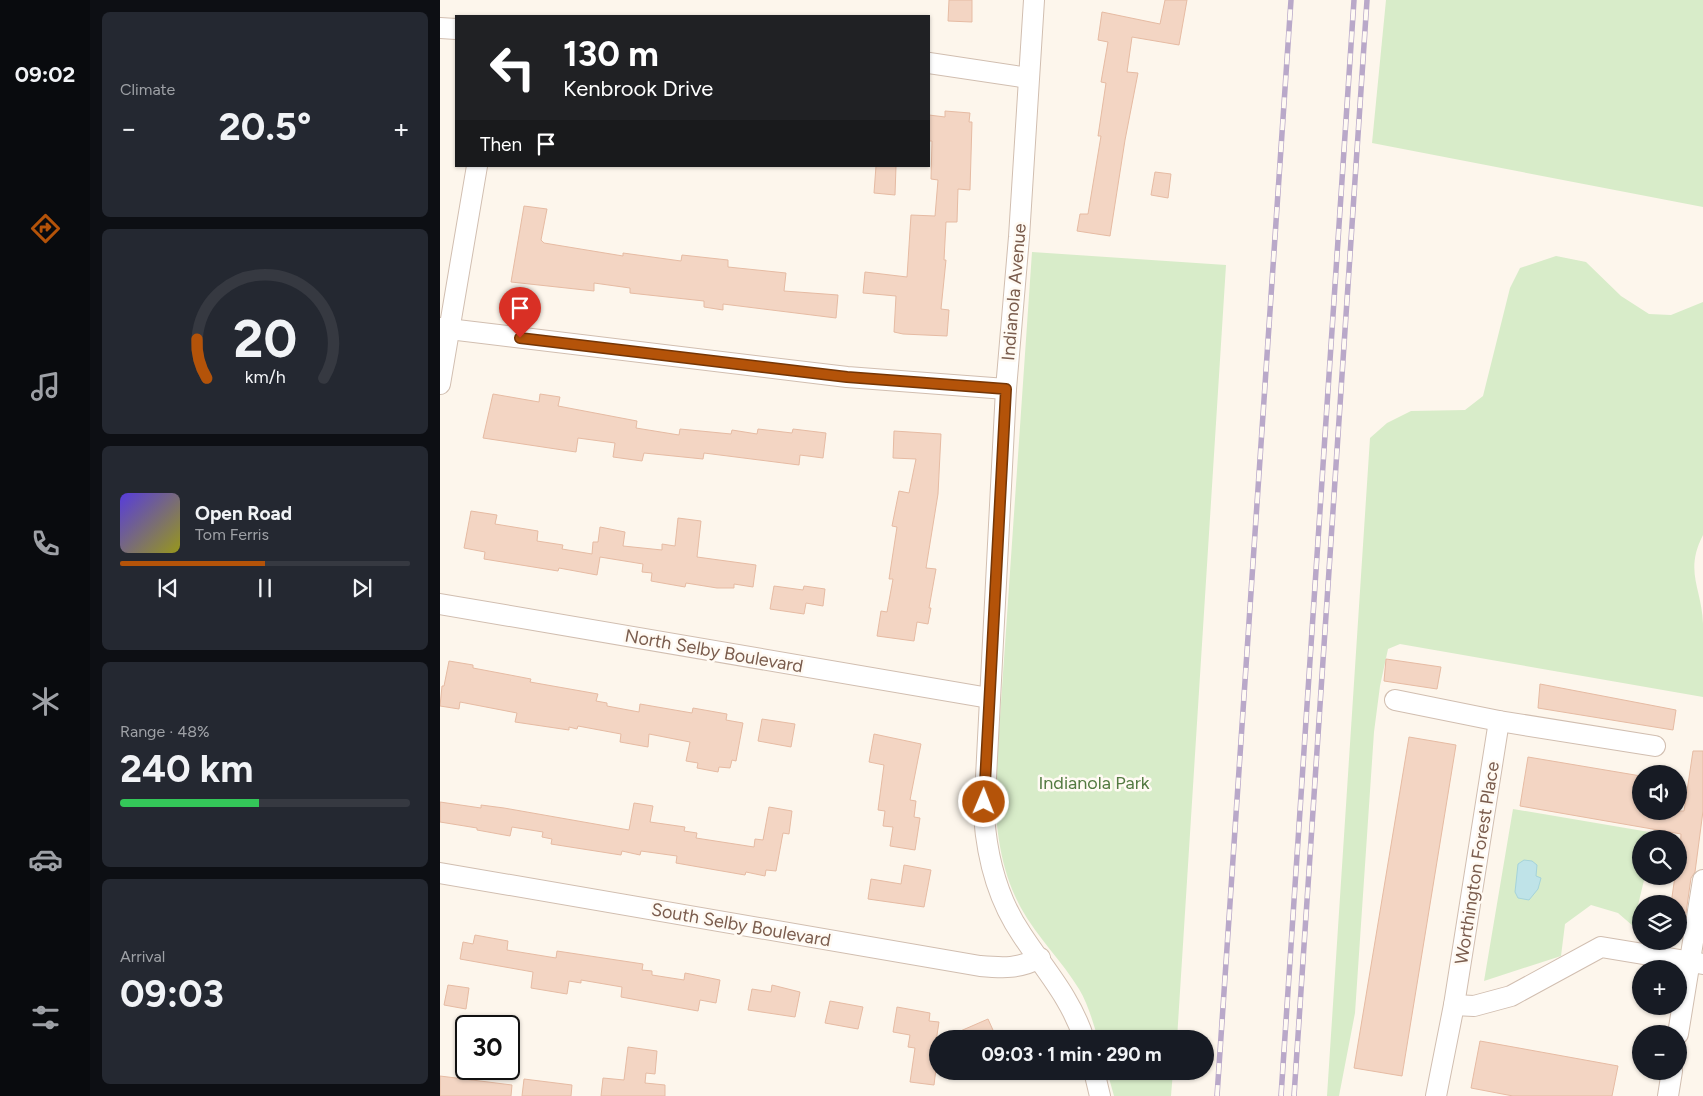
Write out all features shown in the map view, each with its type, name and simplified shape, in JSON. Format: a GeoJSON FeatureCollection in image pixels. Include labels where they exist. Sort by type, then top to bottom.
{"type":"FeatureCollection","features":[{"type":"Feature","properties":{"kind":"street","name":"Indianola Avenue"},"geometry":{"type":"LineString","coordinates":[[1034,0],[1019,238],[1006,389],[984,787],[986,846],[995,877],[1008,910],[1022,935],[1040,958],[1074,1010],[1081,1030]]}},
{"type":"Feature","properties":{"kind":"street"},"geometry":{"type":"LineString","coordinates":[[440,28],[455,29]]}},
{"type":"Feature","properties":{"kind":"street"},"geometry":{"type":"LineString","coordinates":[[930,63],[1028,78]]}},
{"type":"Feature","properties":{"kind":"street"},"geometry":{"type":"LineString","coordinates":[[440,384],[445,329],[478,167]]}},
{"type":"Feature","properties":{"kind":"street"},"geometry":{"type":"LineString","coordinates":[[445,329],[847,377],[1006,389]]}},
{"type":"Feature","properties":{"kind":"street","name":"North Selby Boulevard"},"geometry":{"type":"LineString","coordinates":[[440,604],[989,698]]}},
{"type":"Feature","properties":{"kind":"street"},"geometry":{"type":"LineString","coordinates":[[1395,700],[1499,721],[1655,746]]}},
{"type":"Feature","properties":{"kind":"street","name":"Worthington Forest Place"},"geometry":{"type":"LineString","coordinates":[[1436,1096],[1454,1005],[1499,721]]}},
{"type":"Feature","properties":{"kind":"street","name":"South Selby Boulevard"},"geometry":{"type":"LineString","coordinates":[[440,873],[980,966],[1008,969],[1025,966],[1040,958]]}},
{"type":"Feature","properties":{"kind":"street"},"geometry":{"type":"LineString","coordinates":[[1680,1025],[1696,963],[1703,880]]}},
{"type":"Feature","properties":{"kind":"street"},"geometry":{"type":"LineString","coordinates":[[1454,1005],[1474,1006],[1511,996],[1601,947],[1696,963]]}},
{"type":"Feature","properties":{"kind":"street"},"geometry":{"type":"LineString","coordinates":[[1096,1080],[1100,1096]]}},
{"type":"Feature","properties":{"kind":"street"},"geometry":{"type":"LineString","coordinates":[[1668,1096],[1671,1080]]}},
{"type":"Feature","properties":{"kind":"green space"},"geometry":{"type":"Polygon","coordinates":[[[1386,0],[1703,0],[1703,207],[1372,143],[1386,0]]]}},
{"type":"Feature","properties":{"kind":"green space","name":"Indianola Park"},"geometry":{"type":"Polygon","coordinates":[[[1032,252],[1226,265],[1178,1030],[1095,1030],[1088,1007],[1079,989],[1034,929],[1014,894],[1004,865],[998,836],[995,790],[1032,252]]]}},
{"type":"Feature","properties":{"kind":"green space"},"geometry":{"type":"Polygon","coordinates":[[[1556,256],[1586,262],[1621,296],[1649,314],[1671,315],[1703,302],[1703,535],[1695,559],[1694,570],[1703,624],[1703,697],[1400,644],[1388,649],[1380,686],[1374,732],[1355,1013],[1339,1096],[1327,1096],[1370,438],[1387,423],[1411,411],[1465,410],[1483,396],[1510,288],[1520,268],[1556,256]]]}},
{"type":"Feature","properties":{"kind":"green space"},"geometry":{"type":"Polygon","coordinates":[[[1513,809],[1637,830],[1632,830],[1632,885],[1643,885],[1640,895],[1632,895],[1632,925],[1618,913],[1591,905],[1565,924],[1561,956],[1484,981],[1513,809]]]}},
{"type":"Feature","properties":{"kind":"green space"},"geometry":{"type":"Polygon","coordinates":[[[1110,1080],[1172,1080],[1171,1096],[1114,1096],[1110,1080]]]}},
{"type":"Feature","properties":{"kind":"water"},"geometry":{"type":"Polygon","coordinates":[[[1524,860],[1532,861],[1537,865],[1536,876],[1541,878],[1538,889],[1529,900],[1518,898],[1515,892],[1518,864],[1524,860]]]}},
{"type":"Feature","properties":{"kind":"building"},"geometry":{"type":"Polygon","coordinates":[[[949,0],[972,0],[972,22],[948,21],[949,0]]]}},
{"type":"Feature","properties":{"kind":"building"},"geometry":{"type":"Polygon","coordinates":[[[1165,0],[1187,0],[1179,45],[1132,37],[1127,72],[1138,73],[1110,236],[1077,231],[1080,214],[1088,214],[1101,136],[1098,136],[1106,83],[1101,82],[1108,42],[1098,40],[1102,12],[1160,24],[1165,0]]]}},
{"type":"Feature","properties":{"kind":"building"},"geometry":{"type":"Polygon","coordinates":[[[945,111],[970,113],[969,122],[972,122],[970,190],[958,189],[957,222],[946,222],[944,260],[946,260],[941,309],[949,310],[947,336],[903,334],[894,332],[896,296],[863,293],[865,272],[907,277],[911,215],[935,216],[938,180],[931,179],[932,141],[930,141],[930,115],[945,117],[945,111]]]}},
{"type":"Feature","properties":{"kind":"building"},"geometry":{"type":"Polygon","coordinates":[[[876,167],[896,167],[895,195],[874,193],[876,167]]]}},
{"type":"Feature","properties":{"kind":"building"},"geometry":{"type":"Polygon","coordinates":[[[1155,172],[1171,174],[1168,198],[1151,195],[1155,172]]]}},
{"type":"Feature","properties":{"kind":"building"},"geometry":{"type":"Polygon","coordinates":[[[524,206],[547,209],[541,240],[544,243],[623,256],[623,253],[681,261],[682,255],[728,260],[728,267],[786,273],[784,291],[838,295],[836,318],[723,304],[723,310],[704,307],[704,301],[630,293],[630,288],[594,283],[594,291],[511,282],[524,206]]]}},
{"type":"Feature","properties":{"kind":"building"},"geometry":{"type":"Polygon","coordinates":[[[493,394],[539,402],[540,394],[560,397],[558,406],[637,421],[636,428],[679,435],[680,429],[731,434],[732,430],[757,434],[758,429],[792,433],[793,429],[826,433],[823,458],[800,455],[799,465],[704,453],[703,459],[644,453],[642,461],[613,457],[615,443],[578,438],[576,452],[483,438],[493,394]]]}},
{"type":"Feature","properties":{"kind":"building"},"geometry":{"type":"Polygon","coordinates":[[[894,431],[941,434],[938,494],[926,568],[936,569],[929,608],[931,608],[928,624],[917,622],[914,641],[877,636],[881,611],[887,612],[893,579],[889,579],[897,527],[892,526],[899,491],[909,493],[916,459],[893,458],[894,431]]]}},
{"type":"Feature","properties":{"kind":"building"},"geometry":{"type":"Polygon","coordinates":[[[471,511],[497,515],[495,524],[538,531],[537,541],[563,545],[562,549],[592,554],[593,542],[598,542],[600,527],[625,532],[623,546],[662,550],[662,544],[675,546],[678,518],[701,521],[697,557],[756,565],[753,587],[734,584],[734,588],[717,588],[686,583],[685,587],[651,581],[652,573],[642,572],[643,564],[600,557],[597,575],[559,568],[558,571],[484,559],[485,552],[464,548],[471,511]]]}},
{"type":"Feature","properties":{"kind":"building"},"geometry":{"type":"Polygon","coordinates":[[[774,586],[803,590],[804,586],[825,589],[823,606],[806,603],[804,614],[770,609],[774,586]]]}},
{"type":"Feature","properties":{"kind":"building"},"geometry":{"type":"Polygon","coordinates":[[[1386,659],[1441,667],[1437,689],[1384,681],[1386,659]]]}},
{"type":"Feature","properties":{"kind":"building"},"geometry":{"type":"Polygon","coordinates":[[[449,661],[473,665],[473,668],[531,679],[530,682],[598,694],[596,701],[607,703],[607,706],[639,712],[640,704],[692,713],[693,708],[727,714],[726,720],[743,723],[736,761],[732,760],[730,768],[719,767],[718,772],[697,768],[698,763],[686,761],[690,742],[649,734],[648,747],[620,742],[621,734],[578,726],[577,729],[569,727],[569,730],[515,722],[517,713],[460,702],[459,709],[440,706],[442,686],[444,686],[449,661]]]}},
{"type":"Feature","properties":{"kind":"building"},"geometry":{"type":"Polygon","coordinates":[[[1540,684],[1676,710],[1673,730],[1538,708],[1540,684]]]}},
{"type":"Feature","properties":{"kind":"building"},"geometry":{"type":"Polygon","coordinates":[[[762,719],[795,724],[791,747],[758,741],[762,719]]]}},
{"type":"Feature","properties":{"kind":"building"},"geometry":{"type":"Polygon","coordinates":[[[874,734],[921,744],[910,800],[916,801],[914,817],[920,818],[915,850],[890,846],[893,827],[883,826],[885,811],[878,810],[884,765],[869,762],[874,734]]]}},
{"type":"Feature","properties":{"kind":"building"},"geometry":{"type":"Polygon","coordinates":[[[1409,737],[1456,745],[1402,1076],[1354,1068],[1409,737]]]}},
{"type":"Feature","properties":{"kind":"building"},"geometry":{"type":"Polygon","coordinates":[[[1693,751],[1703,751],[1703,811],[1695,872],[1691,878],[1687,906],[1687,895],[1672,895],[1674,885],[1687,885],[1687,830],[1658,830],[1520,806],[1528,757],[1632,774],[1632,820],[1687,820],[1687,791],[1693,751]]]}},
{"type":"Feature","properties":{"kind":"building"},"geometry":{"type":"Polygon","coordinates":[[[440,802],[481,808],[481,805],[504,808],[629,830],[634,803],[653,806],[650,822],[685,827],[684,831],[697,833],[696,838],[754,847],[755,839],[763,840],[769,807],[792,811],[789,834],[783,833],[776,871],[766,870],[765,876],[746,872],[745,875],[676,863],[677,856],[641,851],[640,855],[622,851],[621,855],[551,844],[552,839],[542,837],[543,832],[512,827],[510,836],[440,822],[440,802]]]}},
{"type":"Feature","properties":{"kind":"building"},"geometry":{"type":"Polygon","coordinates":[[[904,865],[931,870],[924,907],[868,899],[871,879],[901,884],[904,865]]]}},
{"type":"Feature","properties":{"kind":"building"},"geometry":{"type":"Polygon","coordinates":[[[475,935],[508,941],[507,950],[556,958],[557,951],[643,964],[642,970],[652,971],[652,975],[684,980],[685,973],[720,980],[716,1003],[700,1000],[698,1011],[621,997],[622,987],[581,980],[581,983],[569,981],[567,994],[531,988],[533,972],[460,959],[463,942],[473,944],[475,935]]]}},
{"type":"Feature","properties":{"kind":"building"},"geometry":{"type":"Polygon","coordinates":[[[448,985],[469,988],[466,1009],[444,1005],[448,985]]]}},
{"type":"Feature","properties":{"kind":"building"},"geometry":{"type":"Polygon","coordinates":[[[772,985],[800,992],[795,1017],[748,1010],[752,989],[771,992],[772,985]]]}},
{"type":"Feature","properties":{"kind":"building"},"geometry":{"type":"Polygon","coordinates":[[[830,1001],[863,1007],[858,1029],[825,1023],[830,1001]]]}},
{"type":"Feature","properties":{"kind":"building"},"geometry":{"type":"Polygon","coordinates":[[[897,1007],[930,1013],[929,1021],[939,1022],[938,1030],[929,1030],[929,1080],[935,1080],[934,1085],[910,1082],[915,1048],[908,1047],[910,1035],[893,1032],[897,1007]]]}},
{"type":"Feature","properties":{"kind":"building"},"geometry":{"type":"Polygon","coordinates":[[[988,1019],[993,1030],[963,1030],[988,1019]]]}},
{"type":"Feature","properties":{"kind":"building"},"geometry":{"type":"Polygon","coordinates":[[[1480,1041],[1618,1066],[1612,1096],[1513,1096],[1471,1088],[1480,1041]]]}},
{"type":"Feature","properties":{"kind":"building"},"geometry":{"type":"Polygon","coordinates":[[[628,1047],[657,1051],[655,1074],[646,1073],[645,1083],[665,1085],[665,1096],[601,1096],[603,1078],[624,1080],[628,1047]]]}},
{"type":"Feature","properties":{"kind":"building"},"geometry":{"type":"Polygon","coordinates":[[[440,1076],[455,1078],[455,1080],[512,1085],[511,1096],[440,1096],[440,1076]]]}},
{"type":"Feature","properties":{"kind":"building"},"geometry":{"type":"Polygon","coordinates":[[[524,1079],[572,1085],[571,1096],[522,1096],[524,1079]]]}},
{"type":"Feature","properties":{"kind":"railway"},"geometry":{"type":"LineString","coordinates":[[1217,1096],[1291,0]]}},
{"type":"Feature","properties":{"kind":"railway"},"geometry":{"type":"LineString","coordinates":[[1281,1096],[1354,0]]}},
{"type":"Feature","properties":{"kind":"railway"},"geometry":{"type":"LineString","coordinates":[[1294,1096],[1367,0]]}},
{"type":"Feature","properties":{"kind":"route"},"geometry":{"type":"LineString","coordinates":[[520,338],[847,377],[1006,389],[984,802]]}}]}
